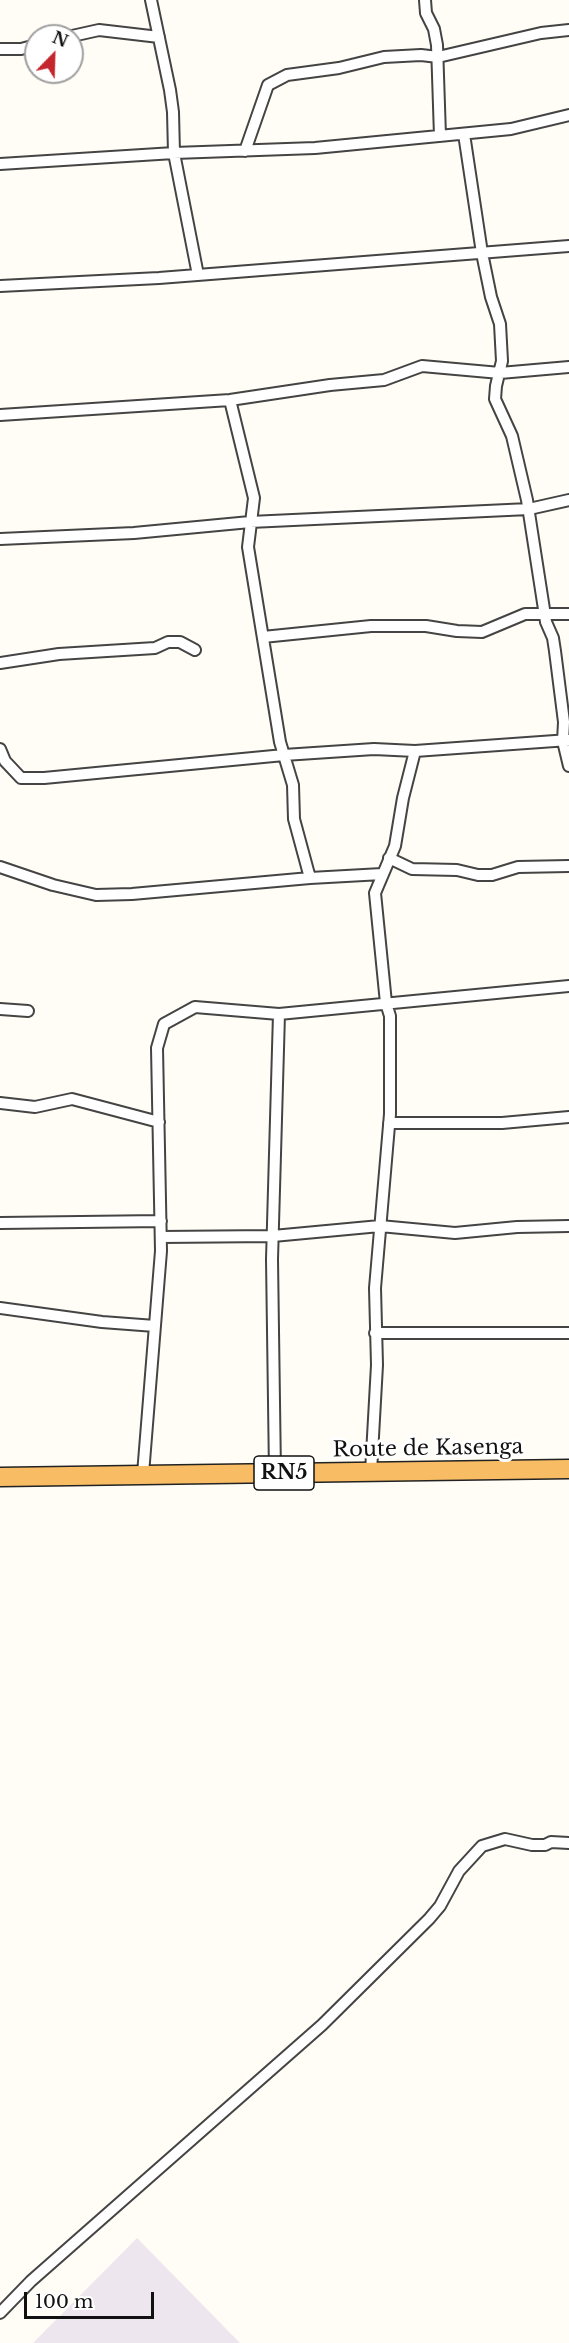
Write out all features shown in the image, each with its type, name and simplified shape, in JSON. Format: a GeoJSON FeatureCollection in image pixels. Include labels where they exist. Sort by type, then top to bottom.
{"type":"FeatureCollection","features":[{"type":"Feature","properties":{"kind":"highway","name":"Route de Kasenga"},"geometry":{"type":"LineString","coordinates":[[0,1478],[143,1474],[569,1470]]}},
{"type":"Feature","properties":{"kind":"street"},"geometry":{"type":"LineString","coordinates":[[151,0],[173,112],[174,153],[198,275]]}},
{"type":"Feature","properties":{"kind":"street"},"geometry":{"type":"LineString","coordinates":[[425,0],[426,13],[434,29],[438,57],[440,136]]}},
{"type":"Feature","properties":{"kind":"street"},"geometry":{"type":"LineString","coordinates":[[84,33],[99,30],[159,37]]}},
{"type":"Feature","properties":{"kind":"street"},"geometry":{"type":"LineString","coordinates":[[245,151],[268,85],[287,75],[339,68],[384,57],[421,55],[438,57],[541,33],[569,30]]}},
{"type":"Feature","properties":{"kind":"street"},"geometry":{"type":"LineString","coordinates":[[0,49],[24,48]]}},
{"type":"Feature","properties":{"kind":"street"},"geometry":{"type":"LineString","coordinates":[[0,164],[174,153],[315,148],[511,129],[569,115]]}},
{"type":"Feature","properties":{"kind":"street"},"geometry":{"type":"LineString","coordinates":[[464,134],[482,253],[491,297],[500,324],[502,361],[494,393],[512,436],[529,509],[546,622],[553,638],[560,682],[569,766]]}},
{"type":"Feature","properties":{"kind":"street"},"geometry":{"type":"LineString","coordinates":[[0,286],[198,275],[569,246]]}},
{"type":"Feature","properties":{"kind":"street"},"geometry":{"type":"LineString","coordinates":[[0,415],[230,400],[330,385],[384,380],[422,366],[500,373],[569,367]]}},
{"type":"Feature","properties":{"kind":"street"},"geometry":{"type":"LineString","coordinates":[[230,400],[254,498],[248,547],[280,742],[293,785],[294,819],[310,878]]}},
{"type":"Feature","properties":{"kind":"street"},"geometry":{"type":"LineString","coordinates":[[0,539],[134,533],[250,522],[529,509],[569,500]]}},
{"type":"Feature","properties":{"kind":"street"},"geometry":{"type":"LineString","coordinates":[[263,637],[371,626],[426,626],[482,632],[525,614],[569,614]]}},
{"type":"Feature","properties":{"kind":"street"},"geometry":{"type":"LineString","coordinates":[[0,663],[59,654],[155,648],[168,642],[180,642],[195,650]]}},
{"type":"Feature","properties":{"kind":"street"},"geometry":{"type":"LineString","coordinates":[[0,749],[5,761],[21,778],[96,774],[284,755],[374,749],[415,751],[566,740]]}},
{"type":"Feature","properties":{"kind":"street"},"geometry":{"type":"LineString","coordinates":[[371,1472],[377,1365],[375,1288],[389,1123],[390,1016],[386,1003],[376,901],[377,886],[396,838],[415,751]]}},
{"type":"Feature","properties":{"kind":"street"},"geometry":{"type":"LineString","coordinates":[[389,858],[412,868],[457,870],[478,875],[492,875],[518,867],[569,866]]}},
{"type":"Feature","properties":{"kind":"street"},"geometry":{"type":"LineString","coordinates":[[0,867],[53,885],[96,895],[382,874]]}},
{"type":"Feature","properties":{"kind":"street"},"geometry":{"type":"LineString","coordinates":[[143,1474],[161,1237],[157,1048],[164,1024],[195,1006],[279,1014],[569,986]]}},
{"type":"Feature","properties":{"kind":"street"},"geometry":{"type":"LineString","coordinates":[[0,1009],[28,1011]]}},
{"type":"Feature","properties":{"kind":"street"},"geometry":{"type":"LineString","coordinates":[[275,1473],[273,1236],[279,1014]]}},
{"type":"Feature","properties":{"kind":"street"},"geometry":{"type":"LineString","coordinates":[[0,1103],[35,1107],[72,1099],[159,1122]]}},
{"type":"Feature","properties":{"kind":"street"},"geometry":{"type":"LineString","coordinates":[[389,1123],[502,1123],[569,1117]]}},
{"type":"Feature","properties":{"kind":"street"},"geometry":{"type":"LineString","coordinates":[[0,1223],[161,1221]]}},
{"type":"Feature","properties":{"kind":"street"},"geometry":{"type":"LineString","coordinates":[[161,1237],[273,1236],[380,1226],[455,1233],[517,1227],[569,1226]]}},
{"type":"Feature","properties":{"kind":"street"},"geometry":{"type":"LineString","coordinates":[[0,1308],[102,1322],[155,1326]]}},
{"type":"Feature","properties":{"kind":"street"},"geometry":{"type":"LineString","coordinates":[[375,1333],[569,1333]]}},
{"type":"Feature","properties":{"kind":"street"},"geometry":{"type":"LineString","coordinates":[[0,2313],[31,2281],[322,2025],[429,1919],[440,1906],[459,1871],[482,1846],[505,1839],[532,1845],[545,1845],[551,1842],[569,1844]]}},
{"type":"Feature","properties":{"kind":"shaded area"},"geometry":{"type":"Polygon","coordinates":[[[137,2238],[240,2343],[33,2343],[137,2238]]]}}]}
